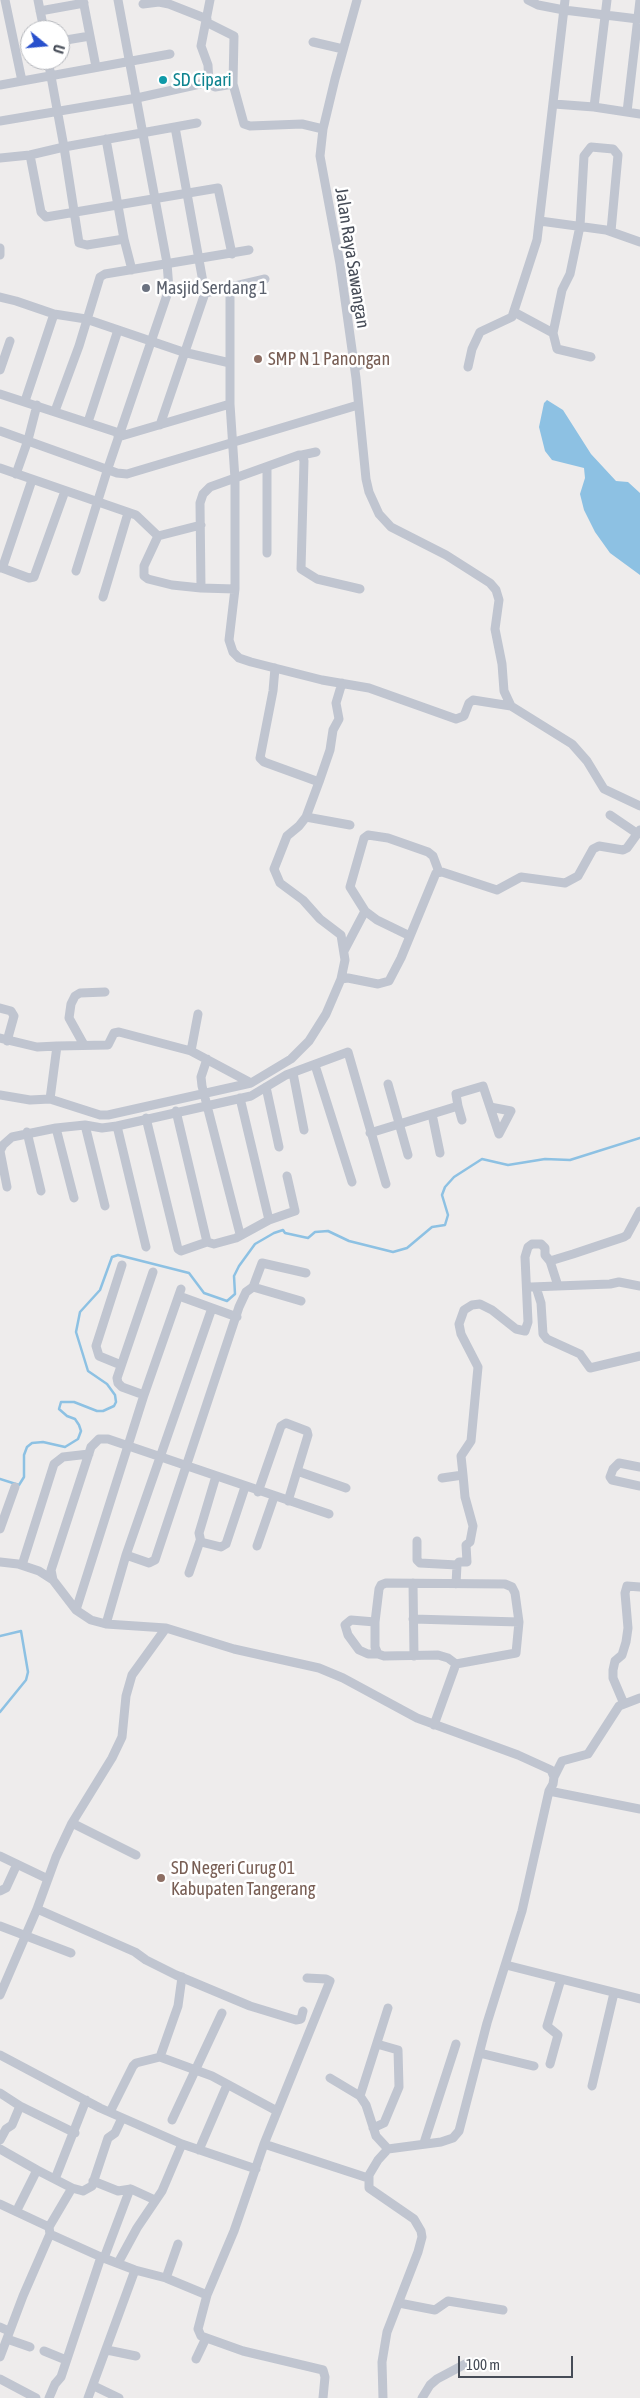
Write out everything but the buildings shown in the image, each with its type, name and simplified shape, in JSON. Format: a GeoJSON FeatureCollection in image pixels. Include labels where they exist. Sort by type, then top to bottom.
{"type":"FeatureCollection","features":[{"type":"Feature","properties":{"kind":"street"},"geometry":{"type":"LineString","coordinates":[[5,0],[22,81]]}},
{"type":"Feature","properties":{"kind":"street"},"geometry":{"type":"LineString","coordinates":[[38,0],[42,20]]}},
{"type":"Feature","properties":{"kind":"street"},"geometry":{"type":"LineString","coordinates":[[76,571],[108,468],[169,289],[167,263],[118,0]]}},
{"type":"Feature","properties":{"kind":"street"},"geometry":{"type":"LineString","coordinates":[[210,0],[201,46],[207,58],[208,82],[214,87],[233,84]]}},
{"type":"Feature","properties":{"kind":"street","name":"Jalan Raya Sawangan"},"geometry":{"type":"LineString","coordinates":[[356,0],[323,130],[320,166],[340,264],[355,368],[366,479],[379,514],[401,534],[446,555],[490,582],[496,590],[499,600],[494,629],[502,664],[504,691],[511,706]]}},
{"type":"Feature","properties":{"kind":"street"},"geometry":{"type":"LineString","coordinates":[[528,0],[538,5],[564,5],[605,15],[638,19]]}},
{"type":"Feature","properties":{"kind":"street"},"geometry":{"type":"LineString","coordinates":[[594,107],[607,0]]}},
{"type":"Feature","properties":{"kind":"street"},"geometry":{"type":"LineString","coordinates":[[627,112],[638,43],[640,0]]}},
{"type":"Feature","properties":{"kind":"street"},"geometry":{"type":"LineString","coordinates":[[40,11],[84,2],[96,67]]}},
{"type":"Feature","properties":{"kind":"street"},"geometry":{"type":"LineString","coordinates":[[143,4],[159,2],[169,4],[234,36],[233,84],[244,124],[250,126],[302,124],[323,130]]}},
{"type":"Feature","properties":{"kind":"street"},"geometry":{"type":"LineString","coordinates":[[468,367],[478,335],[484,330],[508,320],[514,312],[536,240],[554,104],[564,5]]}},
{"type":"Feature","properties":{"kind":"street"},"geometry":{"type":"LineString","coordinates":[[70,39],[90,36]]}},
{"type":"Feature","properties":{"kind":"street"},"geometry":{"type":"LineString","coordinates":[[313,42],[343,49]]}},
{"type":"Feature","properties":{"kind":"street"},"geometry":{"type":"LineString","coordinates":[[0,85],[170,54]]}},
{"type":"Feature","properties":{"kind":"street"},"geometry":{"type":"LineString","coordinates":[[50,70],[64,147],[78,241],[87,245],[124,240]]}},
{"type":"Feature","properties":{"kind":"street"},"geometry":{"type":"LineString","coordinates":[[0,121],[137,98],[208,82]]}},
{"type":"Feature","properties":{"kind":"street"},"geometry":{"type":"LineString","coordinates":[[554,104],[594,107],[640,114]]}},
{"type":"Feature","properties":{"kind":"street"},"geometry":{"type":"LineString","coordinates":[[0,158],[30,155],[197,123]]}},
{"type":"Feature","properties":{"kind":"street"},"geometry":{"type":"LineString","coordinates":[[160,425],[183,352],[205,293],[175,127]]}},
{"type":"Feature","properties":{"kind":"street"},"geometry":{"type":"LineString","coordinates":[[106,140],[124,240],[132,270]]}},
{"type":"Feature","properties":{"kind":"street"},"geometry":{"type":"LineString","coordinates":[[592,357],[557,349],[553,332],[562,290],[570,274],[580,226],[586,152],[591,147],[613,149],[618,155],[616,233]]}},
{"type":"Feature","properties":{"kind":"street"},"geometry":{"type":"LineString","coordinates":[[30,155],[42,214],[49,217],[218,188],[232,254]]}},
{"type":"Feature","properties":{"kind":"street"},"geometry":{"type":"LineString","coordinates":[[540,221],[616,233],[640,242]]}},
{"type":"Feature","properties":{"kind":"street"},"geometry":{"type":"LineString","coordinates":[[0,248],[0,255]]}},
{"type":"Feature","properties":{"kind":"street"},"geometry":{"type":"LineString","coordinates":[[55,411],[100,276],[249,250]]}},
{"type":"Feature","properties":{"kind":"street"},"geometry":{"type":"LineString","coordinates":[[205,293],[265,279]]}},
{"type":"Feature","properties":{"kind":"street"},"geometry":{"type":"LineString","coordinates":[[230,288],[230,404],[234,441],[235,589],[229,640],[233,652],[239,658],[275,668],[369,688],[456,719],[462,718],[469,703],[473,700],[511,706],[572,744],[587,761],[604,788],[640,806]]}},
{"type":"Feature","properties":{"kind":"street"},"geometry":{"type":"LineString","coordinates":[[0,297],[54,314],[86,319],[183,352],[230,363]]}},
{"type":"Feature","properties":{"kind":"street"},"geometry":{"type":"LineString","coordinates":[[514,312],[553,332]]}},
{"type":"Feature","properties":{"kind":"street"},"geometry":{"type":"LineString","coordinates":[[25,401],[54,314]]}},
{"type":"Feature","properties":{"kind":"street"},"geometry":{"type":"LineString","coordinates":[[88,422],[118,330]]}},
{"type":"Feature","properties":{"kind":"street"},"geometry":{"type":"LineString","coordinates":[[0,370],[10,341]]}},
{"type":"Feature","properties":{"kind":"street"},"geometry":{"type":"LineString","coordinates":[[355,368],[371,358],[377,358]]}},
{"type":"Feature","properties":{"kind":"street"},"geometry":{"type":"LineString","coordinates":[[0,394],[88,422],[119,435],[230,404]]}},
{"type":"Feature","properties":{"kind":"street"},"geometry":{"type":"LineString","coordinates":[[0,431],[108,468],[117,473],[132,473],[358,405]]}},
{"type":"Feature","properties":{"kind":"street"},"geometry":{"type":"LineString","coordinates":[[16,474],[37,406]]}},
{"type":"Feature","properties":{"kind":"street"},"geometry":{"type":"LineString","coordinates":[[201,588],[200,503],[203,494],[210,487],[302,455],[316,452]]}},
{"type":"Feature","properties":{"kind":"street"},"geometry":{"type":"LineString","coordinates":[[302,455],[304,461],[300,566],[307,574],[317,579],[360,589]]}},
{"type":"Feature","properties":{"kind":"street"},"geometry":{"type":"LineString","coordinates":[[267,467],[267,552]]}},
{"type":"Feature","properties":{"kind":"street"},"geometry":{"type":"LineString","coordinates":[[0,468],[139,516],[158,536]]}},
{"type":"Feature","properties":{"kind":"street"},"geometry":{"type":"LineString","coordinates":[[32,480],[1,568],[29,578],[34,577],[64,491]]}},
{"type":"Feature","properties":{"kind":"street"},"geometry":{"type":"LineString","coordinates":[[103,597],[128,513]]}},
{"type":"Feature","properties":{"kind":"street"},"geometry":{"type":"LineString","coordinates":[[158,536],[201,525]]}},
{"type":"Feature","properties":{"kind":"street"},"geometry":{"type":"LineString","coordinates":[[158,536],[144,566],[144,576],[148,579],[172,585],[235,589]]}},
{"type":"Feature","properties":{"kind":"street"},"geometry":{"type":"LineString","coordinates":[[275,668],[273,691],[260,758],[264,762],[320,782]]}},
{"type":"Feature","properties":{"kind":"street"},"geometry":{"type":"LineString","coordinates":[[0,1095],[30,1100],[50,1099],[100,1116],[251,1083],[290,1059],[309,1041],[326,1014],[345,967],[341,935],[280,883],[274,873],[281,850],[288,836],[306,817],[320,782],[330,750],[333,730],[339,719],[336,703],[342,683]]}},
{"type":"Feature","properties":{"kind":"street"},"geometry":{"type":"LineString","coordinates":[[439,872],[497,890],[521,877],[565,883],[578,876],[593,849],[599,846],[623,850],[632,844],[639,832],[610,815]]}},
{"type":"Feature","properties":{"kind":"street"},"geometry":{"type":"LineString","coordinates":[[306,817],[350,826]]}},
{"type":"Feature","properties":{"kind":"street"},"geometry":{"type":"LineString","coordinates":[[410,936],[377,920],[365,911],[350,887],[364,838],[368,835],[388,838],[428,852],[433,856],[439,872]]}},
{"type":"Feature","properties":{"kind":"street"},"geometry":{"type":"LineString","coordinates":[[341,979],[386,984],[393,975],[410,936],[432,878],[439,872]]}},
{"type":"Feature","properties":{"kind":"street"},"geometry":{"type":"LineString","coordinates":[[344,951],[365,911]]}},
{"type":"Feature","properties":{"kind":"street"},"geometry":{"type":"LineString","coordinates":[[84,1045],[69,1018],[71,1004],[75,996],[80,993],[105,992]]}},
{"type":"Feature","properties":{"kind":"street"},"geometry":{"type":"LineString","coordinates":[[0,1008],[11,1012],[14,1016],[4,1040],[37,1048],[108,1045],[114,1033],[119,1032],[191,1051],[251,1083]]}},
{"type":"Feature","properties":{"kind":"street"},"geometry":{"type":"LineString","coordinates":[[191,1051],[198,1014]]}},
{"type":"Feature","properties":{"kind":"street"},"geometry":{"type":"LineString","coordinates":[[50,1099],[57,1046]]}},
{"type":"Feature","properties":{"kind":"street"},"geometry":{"type":"LineString","coordinates":[[7,1187],[0,1151],[3,1145],[12,1137],[27,1132],[56,1128],[85,1125],[102,1128],[117,1126],[176,1111],[251,1096],[293,1073],[348,1052],[386,1184]]}},
{"type":"Feature","properties":{"kind":"street"},"geometry":{"type":"LineString","coordinates":[[207,1059],[201,1077],[240,1234]]}},
{"type":"Feature","properties":{"kind":"street"},"geometry":{"type":"LineString","coordinates":[[315,1065],[352,1182]]}},
{"type":"Feature","properties":{"kind":"street"},"geometry":{"type":"LineString","coordinates":[[293,1073],[304,1130]]}},
{"type":"Feature","properties":{"kind":"street"},"geometry":{"type":"LineString","coordinates":[[388,1084],[408,1155]]}},
{"type":"Feature","properties":{"kind":"street"},"geometry":{"type":"LineString","coordinates":[[462,1120],[456,1094],[483,1086],[490,1107]]}},
{"type":"Feature","properties":{"kind":"street"},"geometry":{"type":"LineString","coordinates":[[266,1087],[279,1147]]}},
{"type":"Feature","properties":{"kind":"street"},"geometry":{"type":"LineString","coordinates":[[240,1098],[269,1220]]}},
{"type":"Feature","properties":{"kind":"street"},"geometry":{"type":"LineString","coordinates":[[370,1133],[458,1106]]}},
{"type":"Feature","properties":{"kind":"street"},"geometry":{"type":"LineString","coordinates":[[176,1111],[208,1242]]}},
{"type":"Feature","properties":{"kind":"street"},"geometry":{"type":"LineString","coordinates":[[432,1114],[440,1153]]}},
{"type":"Feature","properties":{"kind":"street"},"geometry":{"type":"LineString","coordinates":[[146,1118],[178,1249],[181,1251],[208,1242],[214,1244],[295,1211],[287,1176]]}},
{"type":"Feature","properties":{"kind":"street"},"geometry":{"type":"LineString","coordinates":[[85,1125],[105,1206]]}},
{"type":"Feature","properties":{"kind":"street"},"geometry":{"type":"LineString","coordinates":[[117,1126],[146,1247]]}},
{"type":"Feature","properties":{"kind":"street"},"geometry":{"type":"LineString","coordinates":[[56,1128],[74,1198]]}},
{"type":"Feature","properties":{"kind":"street"},"geometry":{"type":"LineString","coordinates":[[27,1132],[41,1191]]}},
{"type":"Feature","properties":{"kind":"street"},"geometry":{"type":"LineString","coordinates":[[550,1261],[624,1238],[640,1211]]}},
{"type":"Feature","properties":{"kind":"street"},"geometry":{"type":"LineString","coordinates":[[417,1541],[417,1560],[420,1563],[457,1565],[459,1562],[467,1562],[466,1546],[470,1542],[473,1526],[465,1497],[462,1456],[471,1441],[478,1368],[461,1334],[459,1324],[464,1310],[480,1304],[492,1310],[516,1329],[524,1331],[528,1322],[525,1257],[528,1247],[532,1244],[541,1244],[546,1248],[545,1255],[550,1261],[558,1286]]}},
{"type":"Feature","properties":{"kind":"street"},"geometry":{"type":"LineString","coordinates":[[126,1556],[149,1563],[155,1560],[237,1317],[246,1292],[254,1287],[258,1270],[264,1262],[306,1273]]}},
{"type":"Feature","properties":{"kind":"street"},"geometry":{"type":"LineString","coordinates":[[122,1265],[96,1346],[98,1356],[122,1365]]}},
{"type":"Feature","properties":{"kind":"street"},"geometry":{"type":"LineString","coordinates":[[144,1395],[118,1384],[116,1378],[153,1272]]}},
{"type":"Feature","properties":{"kind":"street"},"geometry":{"type":"LineString","coordinates":[[526,1287],[620,1282],[640,1286]]}},
{"type":"Feature","properties":{"kind":"street"},"geometry":{"type":"LineString","coordinates":[[254,1287],[301,1301]]}},
{"type":"Feature","properties":{"kind":"street"},"geometry":{"type":"LineString","coordinates":[[536,1287],[541,1303],[543,1334],[547,1339],[580,1354],[590,1368],[640,1356]]}},
{"type":"Feature","properties":{"kind":"street"},"geometry":{"type":"LineString","coordinates":[[76,1610],[144,1395],[180,1292],[212,1308],[237,1317]]}},
{"type":"Feature","properties":{"kind":"street"},"geometry":{"type":"LineString","coordinates":[[106,1624],[126,1556],[212,1308]]}},
{"type":"Feature","properties":{"kind":"street"},"geometry":{"type":"LineString","coordinates":[[258,1492],[283,1423],[308,1433],[288,1502]]}},
{"type":"Feature","properties":{"kind":"street"},"geometry":{"type":"LineString","coordinates":[[329,1514],[258,1492],[108,1439],[99,1439],[89,1454],[50,1570],[53,1580],[76,1610],[91,1620],[106,1624],[166,1628],[234,1650],[318,1668],[343,1678],[417,1718],[543,1765],[551,1770],[554,1777]]}},
{"type":"Feature","properties":{"kind":"street"},"geometry":{"type":"LineString","coordinates":[[23,1562],[54,1464],[63,1457],[89,1454]]}},
{"type":"Feature","properties":{"kind":"street"},"geometry":{"type":"LineString","coordinates":[[640,1467],[619,1463],[615,1465],[610,1477],[612,1480],[640,1486]]}},
{"type":"Feature","properties":{"kind":"street"},"geometry":{"type":"LineString","coordinates":[[297,1471],[346,1488]]}},
{"type":"Feature","properties":{"kind":"street"},"geometry":{"type":"LineString","coordinates":[[442,1478],[463,1475]]}},
{"type":"Feature","properties":{"kind":"street"},"geometry":{"type":"LineString","coordinates":[[189,1573],[200,1540],[198,1533],[216,1476]]}},
{"type":"Feature","properties":{"kind":"street"},"geometry":{"type":"LineString","coordinates":[[0,1529],[15,1487]]}},
{"type":"Feature","properties":{"kind":"street"},"geometry":{"type":"LineString","coordinates":[[200,1540],[221,1547],[226,1544],[245,1487]]}},
{"type":"Feature","properties":{"kind":"street"},"geometry":{"type":"LineString","coordinates":[[257,1546],[274,1497]]}},
{"type":"Feature","properties":{"kind":"street"},"geometry":{"type":"LineString","coordinates":[[0,1556],[50,1570]]}},
{"type":"Feature","properties":{"kind":"street"},"geometry":{"type":"LineString","coordinates":[[0,1562],[25,1566],[53,1580]]}},
{"type":"Feature","properties":{"kind":"street"},"geometry":{"type":"LineString","coordinates":[[456,1584],[457,1565]]}},
{"type":"Feature","properties":{"kind":"street"},"geometry":{"type":"LineString","coordinates":[[375,1622],[351,1620],[346,1625],[348,1635],[359,1650],[368,1654],[384,1656],[438,1655],[448,1658],[456,1664],[514,1654],[517,1650],[519,1622],[516,1593],[509,1586],[412,1583],[386,1583],[381,1585],[375,1622],[375,1647],[378,1654]]}},
{"type":"Feature","properties":{"kind":"street"},"geometry":{"type":"LineString","coordinates":[[412,1583],[414,1656]]}},
{"type":"Feature","properties":{"kind":"street"},"geometry":{"type":"LineString","coordinates":[[624,1704],[613,1678],[613,1670],[615,1661],[622,1655],[626,1642],[628,1628],[625,1593],[628,1586],[640,1587]]}},
{"type":"Feature","properties":{"kind":"street"},"geometry":{"type":"LineString","coordinates":[[412,1619],[519,1622]]}},
{"type":"Feature","properties":{"kind":"street"},"geometry":{"type":"LineString","coordinates":[[0,1995],[37,1909],[56,1857],[72,1823],[112,1758],[122,1737],[126,1696],[132,1675],[166,1628]]}},
{"type":"Feature","properties":{"kind":"street"},"geometry":{"type":"LineString","coordinates":[[434,1725],[456,1664]]}},
{"type":"Feature","properties":{"kind":"street"},"geometry":{"type":"LineString","coordinates":[[383,2398],[382,2369],[387,2332],[421,2242],[421,2231],[414,2219],[369,2188],[368,2178],[378,2160],[388,2149],[441,2142],[456,2136],[464,2120],[480,2053],[522,1911],[549,1791],[554,1777],[562,1761],[588,1754],[616,1710],[624,1704],[640,1698]]}},
{"type":"Feature","properties":{"kind":"street"},"geometry":{"type":"LineString","coordinates":[[549,1791],[640,1809]]}},
{"type":"Feature","properties":{"kind":"street"},"geometry":{"type":"LineString","coordinates":[[72,1823],[136,1855]]}},
{"type":"Feature","properties":{"kind":"street"},"geometry":{"type":"LineString","coordinates":[[0,1856],[48,1879]]}},
{"type":"Feature","properties":{"kind":"street"},"geometry":{"type":"LineString","coordinates":[[0,1891],[6,1888],[17,1864]]}},
{"type":"Feature","properties":{"kind":"street"},"geometry":{"type":"LineString","coordinates":[[37,1909],[135,1952],[146,1960],[182,1977],[250,2006],[296,2020],[301,2019],[303,2011]]}},
{"type":"Feature","properties":{"kind":"street"},"geometry":{"type":"LineString","coordinates":[[0,1926],[71,1953]]}},
{"type":"Feature","properties":{"kind":"street"},"geometry":{"type":"LineString","coordinates":[[506,1965],[640,1999]]}},
{"type":"Feature","properties":{"kind":"street"},"geometry":{"type":"LineString","coordinates":[[160,2056],[178,2006],[182,1977]]}},
{"type":"Feature","properties":{"kind":"street"},"geometry":{"type":"LineString","coordinates":[[307,1978],[330,1981],[264,2144],[234,2231],[207,2295],[198,2329],[202,2336],[206,2338],[270,2358],[323,2370],[325,2377],[323,2398]]}},
{"type":"Feature","properties":{"kind":"street"},"geometry":{"type":"LineString","coordinates":[[550,2064],[558,2035],[547,2026],[561,1979]]}},
{"type":"Feature","properties":{"kind":"street"},"geometry":{"type":"LineString","coordinates":[[592,2086],[614,1993]]}},
{"type":"Feature","properties":{"kind":"street"},"geometry":{"type":"LineString","coordinates":[[360,2096],[388,2008]]}},
{"type":"Feature","properties":{"kind":"street"},"geometry":{"type":"LineString","coordinates":[[172,2120],[222,2013]]}},
{"type":"Feature","properties":{"kind":"street"},"geometry":{"type":"LineString","coordinates":[[373,2128],[384,2123],[399,2087],[398,2050],[377,2044]]}},
{"type":"Feature","properties":{"kind":"street"},"geometry":{"type":"LineString","coordinates":[[424,2144],[456,2044]]}},
{"type":"Feature","properties":{"kind":"street"},"geometry":{"type":"LineString","coordinates":[[480,2053],[534,2066]]}},
{"type":"Feature","properties":{"kind":"street"},"geometry":{"type":"LineString","coordinates":[[0,2055],[122,2118],[182,2144],[256,2169]]}},
{"type":"Feature","properties":{"kind":"street"},"geometry":{"type":"LineString","coordinates":[[110,2112],[132,2066],[160,2056],[227,2085],[277,2111]]}},
{"type":"Feature","properties":{"kind":"street"},"geometry":{"type":"LineString","coordinates":[[330,2078],[360,2096],[366,2105],[373,2128],[380,2142],[388,2149]]}},
{"type":"Feature","properties":{"kind":"street"},"geometry":{"type":"LineString","coordinates":[[199,2150],[227,2085]]}},
{"type":"Feature","properties":{"kind":"street"},"geometry":{"type":"LineString","coordinates":[[0,2093],[20,2106],[75,2133]]}},
{"type":"Feature","properties":{"kind":"street"},"geometry":{"type":"LineString","coordinates":[[55,2179],[75,2133],[86,2100]]}},
{"type":"Feature","properties":{"kind":"street"},"geometry":{"type":"LineString","coordinates":[[0,2140],[6,2129],[13,2124],[20,2106]]}},
{"type":"Feature","properties":{"kind":"street"},"geometry":{"type":"LineString","coordinates":[[0,2149],[72,2188],[86,2190],[94,2181],[108,2138],[115,2133],[122,2118]]}},
{"type":"Feature","properties":{"kind":"street"},"geometry":{"type":"LineString","coordinates":[[118,2263],[165,2185],[182,2144]]}},
{"type":"Feature","properties":{"kind":"street"},"geometry":{"type":"LineString","coordinates":[[264,2144],[368,2178]]}},
{"type":"Feature","properties":{"kind":"street"},"geometry":{"type":"LineString","coordinates":[[16,2210],[37,2170]]}},
{"type":"Feature","properties":{"kind":"street"},"geometry":{"type":"LineString","coordinates":[[94,2181],[118,2190],[130,2188],[155,2200]]}},
{"type":"Feature","properties":{"kind":"street"},"geometry":{"type":"LineString","coordinates":[[0,2357],[49,2231],[72,2188]]}},
{"type":"Feature","properties":{"kind":"street"},"geometry":{"type":"LineString","coordinates":[[49,2398],[55,2384],[61,2377],[85,2309],[86,2300],[130,2188]]}},
{"type":"Feature","properties":{"kind":"street"},"geometry":{"type":"LineString","coordinates":[[0,2204],[16,2210],[49,2231],[102,2258],[135,2270],[166,2278],[207,2295]]}},
{"type":"Feature","properties":{"kind":"street"},"geometry":{"type":"LineString","coordinates":[[166,2278],[178,2244]]}},
{"type":"Feature","properties":{"kind":"street"},"geometry":{"type":"LineString","coordinates":[[88,2398],[135,2270]]}},
{"type":"Feature","properties":{"kind":"street"},"geometry":{"type":"LineString","coordinates":[[399,2303],[436,2310],[448,2301],[503,2310]]}},
{"type":"Feature","properties":{"kind":"street"},"geometry":{"type":"LineString","coordinates":[[0,2326],[8,2335],[30,2348]]}},
{"type":"Feature","properties":{"kind":"street"},"geometry":{"type":"LineString","coordinates":[[196,2359],[206,2338]]}},
{"type":"Feature","properties":{"kind":"street"},"geometry":{"type":"LineString","coordinates":[[107,2350],[136,2356]]}},
{"type":"Feature","properties":{"kind":"street"},"geometry":{"type":"LineString","coordinates":[[44,2351],[66,2360]]}},
{"type":"Feature","properties":{"kind":"street"},"geometry":{"type":"LineString","coordinates":[[422,2398],[430,2385],[437,2379],[469,2362]]}},
{"type":"Feature","properties":{"kind":"street"},"geometry":{"type":"LineString","coordinates":[[0,2379],[36,2398]]}},
{"type":"Feature","properties":{"kind":"street"},"geometry":{"type":"LineString","coordinates":[[94,2386],[119,2398]]}},
{"type":"Feature","properties":{"kind":"water"},"geometry":{"type":"Polygon","coordinates":[[[547,400],[563,410],[591,454],[616,481],[628,482],[640,493],[640,575],[610,553],[595,532],[584,510],[580,494],[585,478],[584,468],[552,460],[545,451],[539,427],[544,403],[547,400]]]}},
{"type":"Feature","properties":{"kind":"waterway"},"geometry":{"type":"LineString","coordinates":[[0,1479],[19,1485],[24,1477],[24,1455],[27,1447],[32,1443],[43,1442],[65,1447],[78,1439],[81,1431],[79,1425],[75,1419],[67,1416],[59,1409],[61,1402],[74,1402],[97,1411],[103,1411],[114,1406],[116,1402],[115,1395],[107,1384],[88,1371],[76,1332],[80,1312],[100,1290],[112,1257],[118,1255],[189,1273],[204,1293],[227,1301],[235,1294],[234,1276],[239,1266],[255,1244],[274,1233],[283,1230],[285,1233],[308,1238],[315,1232],[328,1231],[349,1241],[393,1252],[407,1248],[432,1227],[445,1225],[448,1215],[442,1195],[445,1187],[454,1177],[482,1159],[508,1165],[545,1159],[570,1160],[640,1138]]}},
{"type":"Feature","properties":{"kind":"waterway"},"geometry":{"type":"LineString","coordinates":[[0,1636],[21,1631],[28,1672],[26,1680],[0,1712]]}},
{"type":"Feature","properties":{"kind":"place","name":"SD Cipari"},"geometry":{"type":"Point","coordinates":[163,80]}},
{"type":"Feature","properties":{"kind":"place","name":"Masjid Serdang 1"},"geometry":{"type":"Point","coordinates":[146,288]}},
{"type":"Feature","properties":{"kind":"place","name":"SMP N 1 Panongan"},"geometry":{"type":"Point","coordinates":[258,359]}},
{"type":"Feature","properties":{"kind":"place","name":"SD Negeri Curug 01 Kabupaten Tangerang"},"geometry":{"type":"Point","coordinates":[161,1878]}}]}
